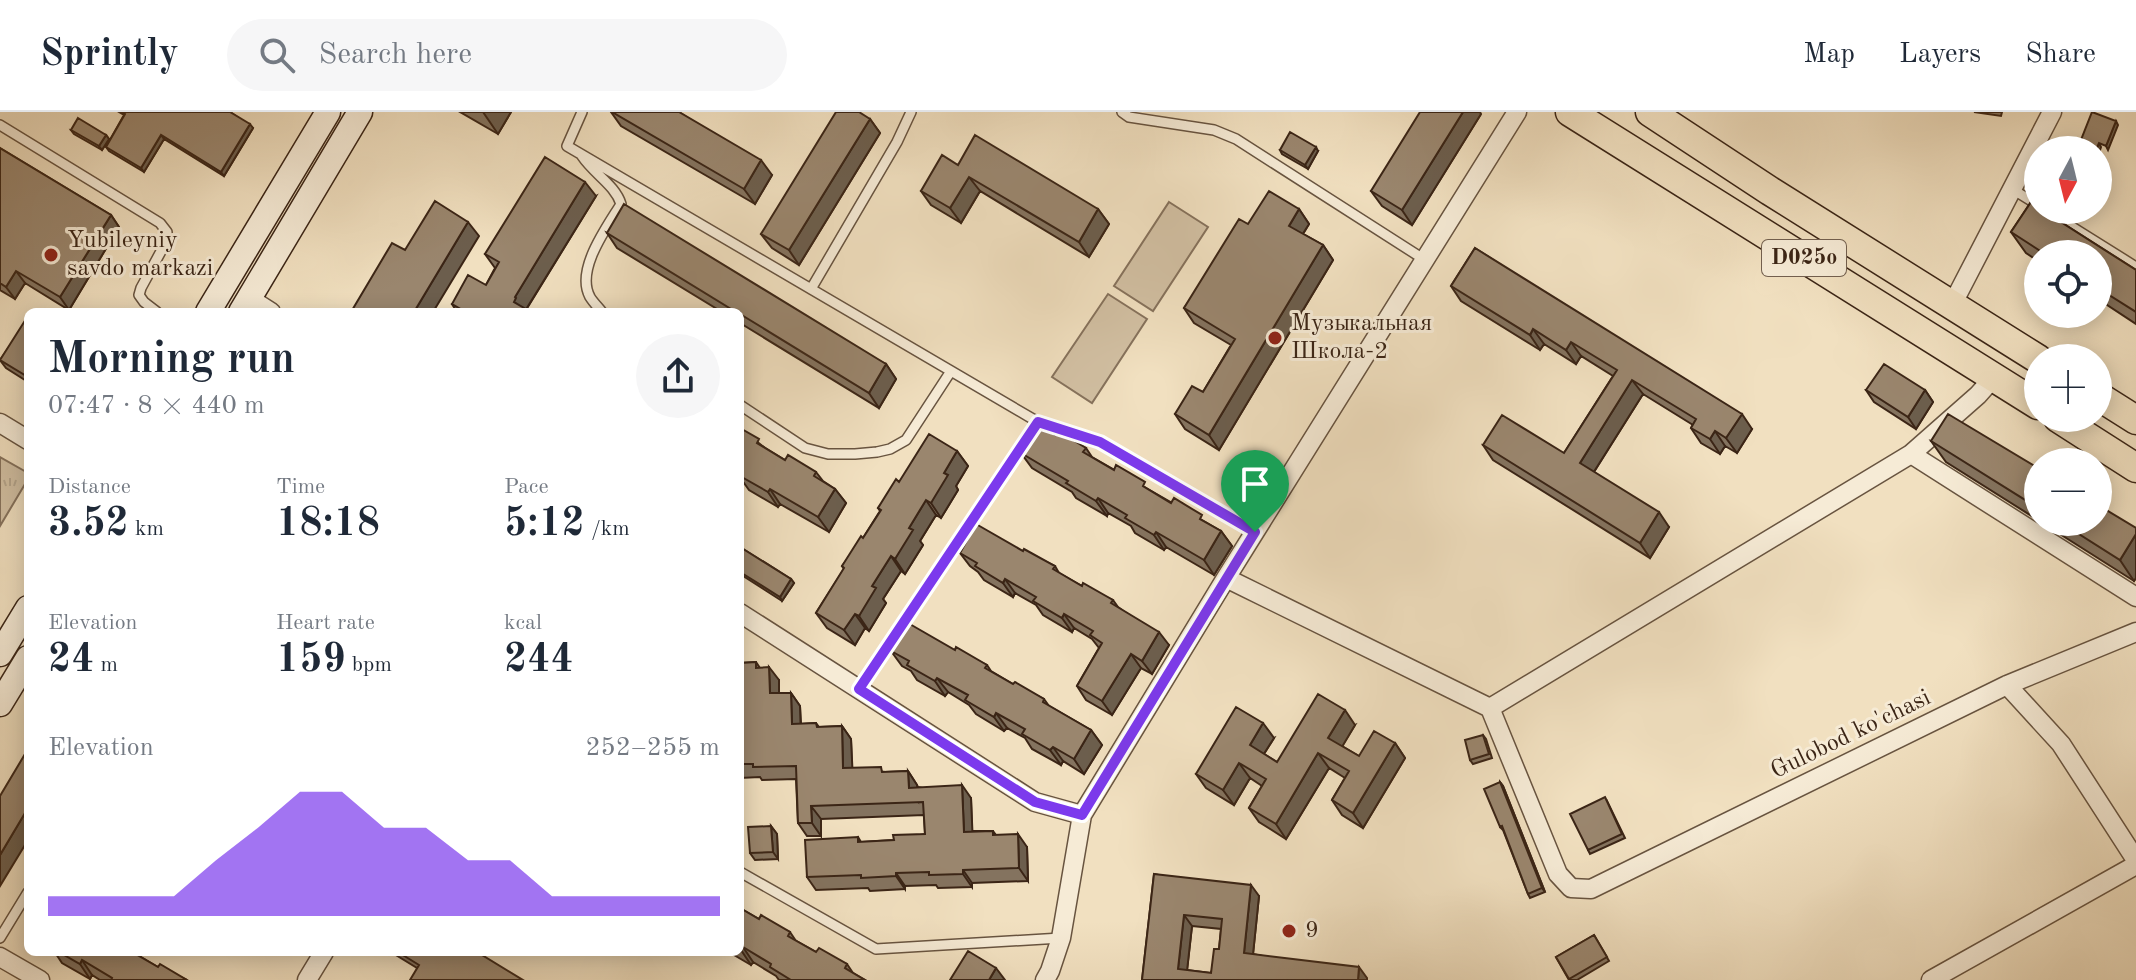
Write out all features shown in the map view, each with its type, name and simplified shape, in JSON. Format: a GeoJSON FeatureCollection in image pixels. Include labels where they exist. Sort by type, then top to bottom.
{"type":"FeatureCollection","features":[{"type":"Feature","properties":{"kind":"main road"},"geometry":{"type":"LineString","coordinates":[[210,308],[328,112]]}},
{"type":"Feature","properties":{"kind":"main road"},"geometry":{"type":"LineString","coordinates":[[245,305],[360,112]]}},
{"type":"Feature","properties":{"kind":"main road","name":"D025o"},"geometry":{"type":"LineString","coordinates":[[1570,112],[2024,396]]}},
{"type":"Feature","properties":{"kind":"main road"},"geometry":{"type":"LineString","coordinates":[[1650,112],[2024,350]]}},
{"type":"Feature","properties":{"kind":"main road"},"geometry":{"type":"LineString","coordinates":[[2112,405],[2136,420]]}},
{"type":"Feature","properties":{"kind":"main road"},"geometry":{"type":"LineString","coordinates":[[2080,432],[2136,468]]}},
{"type":"Feature","properties":{"kind":"main road"},"geometry":{"type":"LineString","coordinates":[[0,654],[24,615]]}},
{"type":"Feature","properties":{"kind":"main road"},"geometry":{"type":"LineString","coordinates":[[0,704],[24,665]]}},
{"type":"Feature","properties":{"kind":"street"},"geometry":{"type":"LineString","coordinates":[[1045,980],[1061,938],[1082,815],[1517,112]]}},
{"type":"Feature","properties":{"kind":"street"},"geometry":{"type":"LineString","coordinates":[[1952,305],[2052,112]]}},
{"type":"Feature","properties":{"kind":"street"},"geometry":{"type":"LineString","coordinates":[[1226,578],[1490,708],[1911,454],[1994,377]]}},
{"type":"Feature","properties":{"kind":"street"},"geometry":{"type":"LineString","coordinates":[[0,423],[24,438]]}},
{"type":"Feature","properties":{"kind":"street"},"geometry":{"type":"LineString","coordinates":[[1911,454],[2136,597]]}},
{"type":"Feature","properties":{"kind":"street"},"geometry":{"type":"LineString","coordinates":[[744,616],[1035,802],[1082,815]]}},
{"type":"Feature","properties":{"kind":"street","name":"Gulobod ko'chasi"},"geometry":{"type":"LineString","coordinates":[[1490,708],[1558,874],[1571,888],[1591,889],[2007,685],[2136,632]]}},
{"type":"Feature","properties":{"kind":"street"},"geometry":{"type":"LineString","coordinates":[[1931,980],[2136,862],[2061,744],[2007,685]]}},
{"type":"Feature","properties":{"kind":"street"},"geometry":{"type":"LineString","coordinates":[[307,980],[322,956]]}},
{"type":"Feature","properties":{"kind":"street"},"geometry":{"type":"LineString","coordinates":[[0,957],[40,980]]}},
{"type":"Feature","properties":{"kind":"lane"},"geometry":{"type":"LineString","coordinates":[[582,112],[567,146],[1038,422],[1100,442],[1255,532]]}},
{"type":"Feature","properties":{"kind":"lane"},"geometry":{"type":"LineString","coordinates":[[811,289],[897,142],[911,112]]}},
{"type":"Feature","properties":{"kind":"lane"},"geometry":{"type":"LineString","coordinates":[[1122,112],[1129,117],[1157,117],[1214,130],[1236,139],[1425,260]]}},
{"type":"Feature","properties":{"kind":"lane"},"geometry":{"type":"LineString","coordinates":[[0,125],[160,223],[167,232],[166,242],[139,295],[152,308]]}},
{"type":"Feature","properties":{"kind":"lane"},"geometry":{"type":"LineString","coordinates":[[582,155],[591,170],[618,195],[621,204],[588,266],[585,284],[599,308]]}},
{"type":"Feature","properties":{"kind":"lane"},"geometry":{"type":"LineString","coordinates":[[2012,189],[2024,196]]}},
{"type":"Feature","properties":{"kind":"lane"},"geometry":{"type":"LineString","coordinates":[[2067,224],[2136,267]]}},
{"type":"Feature","properties":{"kind":"lane"},"geometry":{"type":"LineString","coordinates":[[744,408],[805,448],[828,454],[877,452],[906,440],[951,371]]}},
{"type":"Feature","properties":{"kind":"lane"},"geometry":{"type":"LineString","coordinates":[[859,689],[1038,422]]}},
{"type":"Feature","properties":{"kind":"lane"},"geometry":{"type":"LineString","coordinates":[[744,874],[876,949],[1061,938]]}},
{"type":"Feature","properties":{"kind":"lane"},"geometry":{"type":"LineString","coordinates":[[0,938],[24,899]]}},
{"type":"Feature","properties":{"kind":"green space"},"geometry":{"type":"Polygon","coordinates":[[[1169,202],[1208,227],[1153,311],[1114,286],[1169,202]]]}},
{"type":"Feature","properties":{"kind":"green space"},"geometry":{"type":"Polygon","coordinates":[[[1108,294],[1147,319],[1092,403],[1052,377],[1108,294]]]}},
{"type":"Feature","properties":{"kind":"green space"},"geometry":{"type":"Polygon","coordinates":[[[0,457],[24,471],[24,486],[0,526],[0,457]]]}},
{"type":"Feature","properties":{"kind":"building"},"geometry":{"type":"Polygon","coordinates":[[[122,112],[230,112],[250,124],[221,172],[161,135],[141,168],[106,147],[125,114],[122,112]]]}},
{"type":"Feature","properties":{"kind":"building"},"geometry":{"type":"Polygon","coordinates":[[[612,112],[679,112],[761,160],[744,189],[612,112]]]}},
{"type":"Feature","properties":{"kind":"building"},"geometry":{"type":"Polygon","coordinates":[[[836,112],[859,112],[870,119],[789,250],[761,234],[836,112]]]}},
{"type":"Feature","properties":{"kind":"building"},"geometry":{"type":"Polygon","coordinates":[[[1420,112],[1463,112],[1402,210],[1371,191],[1420,112]]]}},
{"type":"Feature","properties":{"kind":"building"},"geometry":{"type":"Polygon","coordinates":[[[2092,112],[2116,121],[2110,136],[2083,136],[2092,112]]]}},
{"type":"Feature","properties":{"kind":"building"},"geometry":{"type":"Polygon","coordinates":[[[78,118],[106,135],[99,146],[71,130],[78,118]]]}},
{"type":"Feature","properties":{"kind":"building"},"geometry":{"type":"Polygon","coordinates":[[[1290,132],[1316,147],[1305,165],[1280,150],[1290,132]]]}},
{"type":"Feature","properties":{"kind":"building"},"geometry":{"type":"Polygon","coordinates":[[[975,135],[1098,209],[1079,242],[969,177],[950,208],[921,191],[942,155],[958,165],[975,135]]]}},
{"type":"Feature","properties":{"kind":"building","name":"Yubileyniy savdo markazi"},"geometry":{"type":"Polygon","coordinates":[[[0,148],[111,215],[60,297],[16,271],[6,287],[0,283],[0,148]]]}},
{"type":"Feature","properties":{"kind":"building"},"geometry":{"type":"Polygon","coordinates":[[[545,157],[585,182],[515,297],[514,302],[524,308],[459,308],[452,304],[468,275],[486,285],[499,262],[485,254],[545,157]]]}},
{"type":"Feature","properties":{"kind":"building"},"geometry":{"type":"Polygon","coordinates":[[[1269,191],[1299,209],[1289,226],[1323,245],[1209,435],[1175,414],[1192,386],[1203,392],[1235,339],[1184,308],[1239,219],[1248,224],[1269,191]]]}},
{"type":"Feature","properties":{"kind":"building"},"geometry":{"type":"Polygon","coordinates":[[[435,201],[468,222],[416,308],[353,308],[392,243],[405,250],[435,201]]]}},
{"type":"Feature","properties":{"kind":"building"},"geometry":{"type":"Polygon","coordinates":[[[624,204],[886,364],[869,393],[744,316],[744,308],[729,308],[607,233],[624,204]]]}},
{"type":"Feature","properties":{"kind":"building"},"geometry":{"type":"Polygon","coordinates":[[[2024,212],[2024,224],[2064,224],[2089,240],[2024,240],[2011,232],[2024,212]]]}},
{"type":"Feature","properties":{"kind":"building"},"geometry":{"type":"Polygon","coordinates":[[[1475,248],[1742,414],[1726,438],[1715,431],[1710,439],[1691,428],[1696,419],[1632,380],[1580,463],[1659,512],[1640,543],[1483,445],[1502,415],[1564,453],[1617,370],[1571,342],[1566,350],[1533,329],[1530,335],[1451,286],[1475,248]]]}},
{"type":"Feature","properties":{"kind":"building"},"geometry":{"type":"Polygon","coordinates":[[[2112,255],[2136,270],[2136,312],[2112,297],[2112,255]]]}},
{"type":"Feature","properties":{"kind":"building"},"geometry":{"type":"Polygon","coordinates":[[[24,322],[24,375],[0,360],[24,322]]]}},
{"type":"Feature","properties":{"kind":"building"},"geometry":{"type":"Polygon","coordinates":[[[1884,364],[1925,390],[1908,417],[1866,390],[1884,364]]]}},
{"type":"Feature","properties":{"kind":"building"},"geometry":{"type":"Polygon","coordinates":[[[1948,414],[2024,460],[2024,499],[1931,441],[1948,414]]]}},
{"type":"Feature","properties":{"kind":"building"},"geometry":{"type":"Polygon","coordinates":[[[1038,425],[1055,435],[1058,431],[1086,448],[1083,452],[1114,470],[1116,465],[1145,482],[1143,486],[1171,503],[1174,498],[1202,515],[1200,519],[1221,531],[1204,560],[1156,532],[1154,535],[1125,518],[1127,515],[1098,498],[1096,501],[1021,453],[1038,425]]]}},
{"type":"Feature","properties":{"kind":"building"},"geometry":{"type":"Polygon","coordinates":[[[744,430],[759,439],[757,443],[785,460],[788,455],[816,472],[814,476],[835,489],[818,517],[770,489],[768,492],[744,478],[744,430]]]}},
{"type":"Feature","properties":{"kind":"building"},"geometry":{"type":"Polygon","coordinates":[[[929,434],[957,451],[944,473],[948,475],[931,503],[926,500],[909,528],[913,530],[895,559],[891,556],[872,586],[876,588],[859,616],[855,614],[844,630],[816,613],[844,568],[842,566],[881,510],[878,508],[896,479],[899,482],[929,434]]]}},
{"type":"Feature","properties":{"kind":"building"},"geometry":{"type":"Polygon","coordinates":[[[2112,513],[2136,528],[2136,534],[2120,560],[2082,536],[2112,536],[2112,513]]]}},
{"type":"Feature","properties":{"kind":"building"},"geometry":{"type":"Polygon","coordinates":[[[976,524],[1055,566],[1053,569],[1082,586],[1083,583],[1113,600],[1111,603],[1159,632],[1142,661],[1131,654],[1102,701],[1077,686],[1102,643],[1090,635],[1093,631],[1033,601],[1036,597],[1005,579],[1003,583],[960,553],[976,524]]]}},
{"type":"Feature","properties":{"kind":"building"},"geometry":{"type":"Polygon","coordinates":[[[744,550],[791,579],[780,597],[744,574],[744,550]]]}},
{"type":"Feature","properties":{"kind":"building"},"geometry":{"type":"Polygon","coordinates":[[[908,623],[987,665],[985,668],[1013,684],[1015,682],[1091,730],[1074,759],[1053,747],[1050,750],[1022,734],[1025,729],[996,713],[994,717],[965,700],[968,695],[907,665],[909,661],[891,651],[908,623]]]}},
{"type":"Feature","properties":{"kind":"building"},"geometry":{"type":"Polygon","coordinates":[[[756,662],[756,668],[769,667],[770,693],[791,693],[792,724],[842,726],[843,768],[881,767],[882,772],[908,771],[909,788],[962,785],[964,832],[1018,834],[1019,868],[963,870],[963,874],[929,875],[929,872],[861,878],[861,875],[807,877],[805,840],[858,837],[858,842],[894,840],[893,835],[925,834],[923,802],[811,806],[812,823],[798,823],[796,766],[753,767],[753,764],[744,764],[744,663],[756,662]]]}},
{"type":"Feature","properties":{"kind":"building"},"geometry":{"type":"Polygon","coordinates":[[[1318,694],[1345,710],[1328,738],[1359,756],[1374,731],[1395,743],[1353,813],[1332,800],[1349,771],[1318,753],[1276,824],[1249,808],[1266,779],[1239,763],[1223,790],[1196,774],[1236,707],[1263,723],[1250,745],[1277,762],[1318,694]]]}},
{"type":"Feature","properties":{"kind":"building"},"geometry":{"type":"Polygon","coordinates":[[[1483,735],[1489,754],[1470,760],[1465,740],[1483,735]]]}},
{"type":"Feature","properties":{"kind":"building"},"geometry":{"type":"Polygon","coordinates":[[[24,756],[24,815],[0,855],[0,796],[24,756]]]}},
{"type":"Feature","properties":{"kind":"building"},"geometry":{"type":"Polygon","coordinates":[[[1500,782],[1542,888],[1528,894],[1484,789],[1500,782]]]}},
{"type":"Feature","properties":{"kind":"building"},"geometry":{"type":"Polygon","coordinates":[[[1605,797],[1622,834],[1588,850],[1570,814],[1605,797]]]}},
{"type":"Feature","properties":{"kind":"building"},"geometry":{"type":"Polygon","coordinates":[[[771,826],[773,852],[750,853],[748,827],[771,826]]]}},
{"type":"Feature","properties":{"kind":"building"},"geometry":{"type":"Polygon","coordinates":[[[1154,874],[1251,885],[1244,953],[1359,967],[1358,980],[1142,980],[1154,874]],[[1184,915],[1178,969],[1211,973],[1214,949],[1219,949],[1222,919],[1184,915]]]}},
{"type":"Feature","properties":{"kind":"building"},"geometry":{"type":"Polygon","coordinates":[[[744,910],[759,919],[761,915],[816,952],[819,948],[847,964],[845,968],[865,980],[791,980],[770,967],[771,964],[744,948],[744,910]]]}},
{"type":"Feature","properties":{"kind":"building"},"geometry":{"type":"Polygon","coordinates":[[[1594,935],[1607,957],[1569,979],[1556,957],[1594,935]]]}},
{"type":"Feature","properties":{"kind":"building"},"geometry":{"type":"Polygon","coordinates":[[[968,951],[996,968],[989,980],[950,980],[968,951]]]}},
{"type":"Feature","properties":{"kind":"building"},"geometry":{"type":"Polygon","coordinates":[[[66,956],[139,956],[187,980],[111,980],[82,960],[80,964],[66,956]]]}},
{"type":"Feature","properties":{"kind":"building"},"geometry":{"type":"Polygon","coordinates":[[[404,956],[484,956],[523,980],[410,980],[419,965],[404,956]]]}},
{"type":"Feature","properties":{"kind":"place","name":"Yubileyniy savdo markazi"},"geometry":{"type":"Point","coordinates":[51,255]}},
{"type":"Feature","properties":{"kind":"place","name":"Музыкальная Школа-2"},"geometry":{"type":"Point","coordinates":[1275,338]}},
{"type":"Feature","properties":{"kind":"place","name":"9"},"geometry":{"type":"Point","coordinates":[1289,931]}},
{"type":"Feature","properties":{"kind":"route"},"geometry":{"type":"LineString","coordinates":[[1038,422],[1100,442],[1255,532],[1082,815],[1035,802],[859,689],[1038,422]]}}]}
